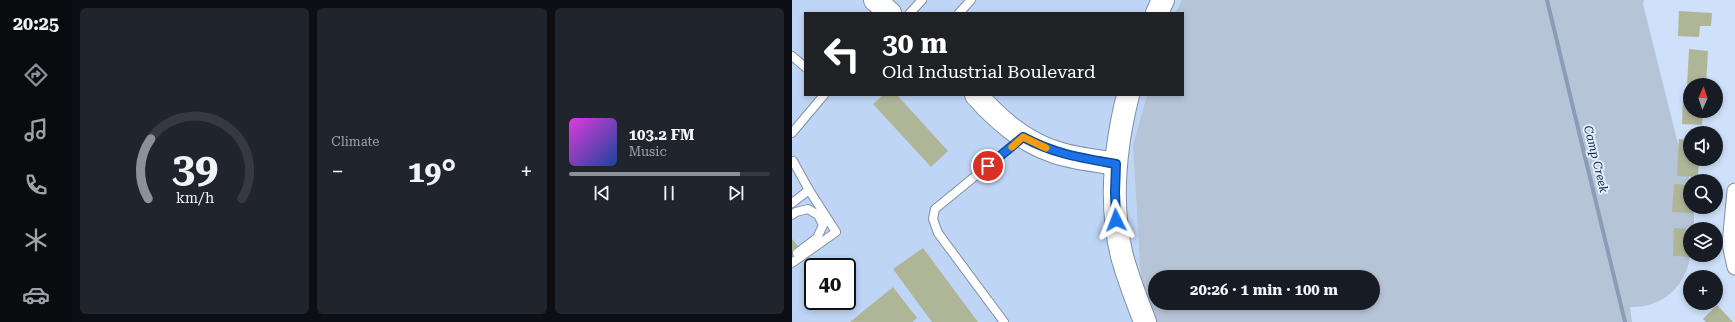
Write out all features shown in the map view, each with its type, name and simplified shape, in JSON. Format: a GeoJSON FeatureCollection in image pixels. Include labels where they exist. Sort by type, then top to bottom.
{"type":"FeatureCollection","features":[{"type":"Feature","properties":{"kind":"street"},"geometry":{"type":"LineString","coordinates":[[875,0],[889,12]]}},
{"type":"Feature","properties":{"kind":"street"},"geometry":{"type":"LineString","coordinates":[[1157,12],[1163,0]]}},
{"type":"Feature","properties":{"kind":"street"},"geometry":{"type":"LineString","coordinates":[[977,96],[996,116],[1023,137],[1048,149],[1068,156],[1116,164]]}},
{"type":"Feature","properties":{"kind":"street"},"geometry":{"type":"LineString","coordinates":[[1128,96],[1120,126],[1116,164],[1116,220],[1122,255],[1146,322]]}},
{"type":"Feature","properties":{"kind":"street"},"geometry":{"type":"LineString","coordinates":[[1735,191],[1730,244],[1735,267]]}},
{"type":"Feature","properties":{"kind":"lane"},"geometry":{"type":"LineString","coordinates":[[911,12],[922,0]]}},
{"type":"Feature","properties":{"kind":"lane"},"geometry":{"type":"LineString","coordinates":[[960,12],[971,0]]}},
{"type":"Feature","properties":{"kind":"lane"},"geometry":{"type":"LineString","coordinates":[[792,56],[804,66]]}},
{"type":"Feature","properties":{"kind":"lane"},"geometry":{"type":"LineString","coordinates":[[792,133],[823,96]]}},
{"type":"Feature","properties":{"kind":"lane"},"geometry":{"type":"LineString","coordinates":[[1004,322],[938,233],[933,219],[935,209],[1023,137]]}},
{"type":"Feature","properties":{"kind":"lane"},"geometry":{"type":"LineString","coordinates":[[792,263],[836,232],[809,190],[793,161]]}},
{"type":"Feature","properties":{"kind":"lane"},"geometry":{"type":"LineString","coordinates":[[792,203],[809,190]]}},
{"type":"Feature","properties":{"kind":"lane"},"geometry":{"type":"LineString","coordinates":[[792,215],[796,212],[808,209],[818,216],[823,224],[817,238],[792,257]]}},
{"type":"Feature","properties":{"kind":"shaded area"},"geometry":{"type":"Polygon","coordinates":[[[792,0],[1182,0],[1176,12],[804,12],[804,96],[1147,96],[1133,145],[1142,297],[1152,322],[792,322],[792,0]]]}},
{"type":"Feature","properties":{"kind":"shaded area"},"geometry":{"type":"Polygon","coordinates":[[[1182,0],[1644,0],[1643,4],[1683,159],[1683,166],[1685,166],[1688,174],[1683,174],[1683,214],[1694,214],[1694,222],[1683,222],[1683,262],[1689,262],[1686,270],[1683,270],[1683,278],[1670,294],[1661,300],[1652,304],[1630,307],[1632,322],[1152,322],[1142,298],[1133,145],[1147,96],[1184,96],[1184,12],[1176,12],[1182,0]]]}},
{"type":"Feature","properties":{"kind":"building"},"geometry":{"type":"Polygon","coordinates":[[[1679,11],[1712,13],[1711,26],[1700,26],[1699,37],[1678,36],[1679,11]]]}},
{"type":"Feature","properties":{"kind":"building"},"geometry":{"type":"Polygon","coordinates":[[[1689,49],[1708,51],[1706,78],[1687,78],[1689,49]]]}},
{"type":"Feature","properties":{"kind":"building"},"geometry":{"type":"Polygon","coordinates":[[[882,96],[898,96],[948,151],[931,167],[873,104],[882,96]]]}},
{"type":"Feature","properties":{"kind":"building"},"geometry":{"type":"Polygon","coordinates":[[[1683,98],[1683,118],[1702,118],[1702,125],[1682,124],[1683,98]]]}},
{"type":"Feature","properties":{"kind":"building"},"geometry":{"type":"Polygon","coordinates":[[[1679,139],[1683,139],[1683,166],[1699,166],[1698,174],[1683,174],[1683,176],[1677,176],[1679,139]]]}},
{"type":"Feature","properties":{"kind":"building"},"geometry":{"type":"Polygon","coordinates":[[[1674,184],[1683,185],[1683,213],[1672,212],[1674,184]]]}},
{"type":"Feature","properties":{"kind":"building"},"geometry":{"type":"Polygon","coordinates":[[[1674,228],[1683,229],[1683,256],[1673,256],[1674,228]]]}},
{"type":"Feature","properties":{"kind":"building"},"geometry":{"type":"Polygon","coordinates":[[[792,239],[798,246],[792,250],[792,239]]]}},
{"type":"Feature","properties":{"kind":"building"},"geometry":{"type":"Polygon","coordinates":[[[923,248],[978,322],[932,322],[893,269],[923,248]]]}},
{"type":"Feature","properties":{"kind":"building"},"geometry":{"type":"Polygon","coordinates":[[[893,287],[917,318],[912,322],[850,322],[893,287]]]}},
{"type":"Feature","properties":{"kind":"building"},"geometry":{"type":"Polygon","coordinates":[[[1712,310],[1722,310],[1733,322],[1706,322],[1703,319],[1712,310]]]}},
{"type":"Feature","properties":{"kind":"waterway","name":"Camp Creek"},"geometry":{"type":"LineString","coordinates":[[1547,0],[1625,322]]}},
{"type":"Feature","properties":{"kind":"slow traffic"},"geometry":{"type":"LineString","coordinates":[[1012,147],[1023,137],[1046,148]]}},
{"type":"Feature","properties":{"kind":"route"},"geometry":{"type":"LineString","coordinates":[[988,166],[1023,137],[1060,154],[1116,164],[1116,220]]}}]}
